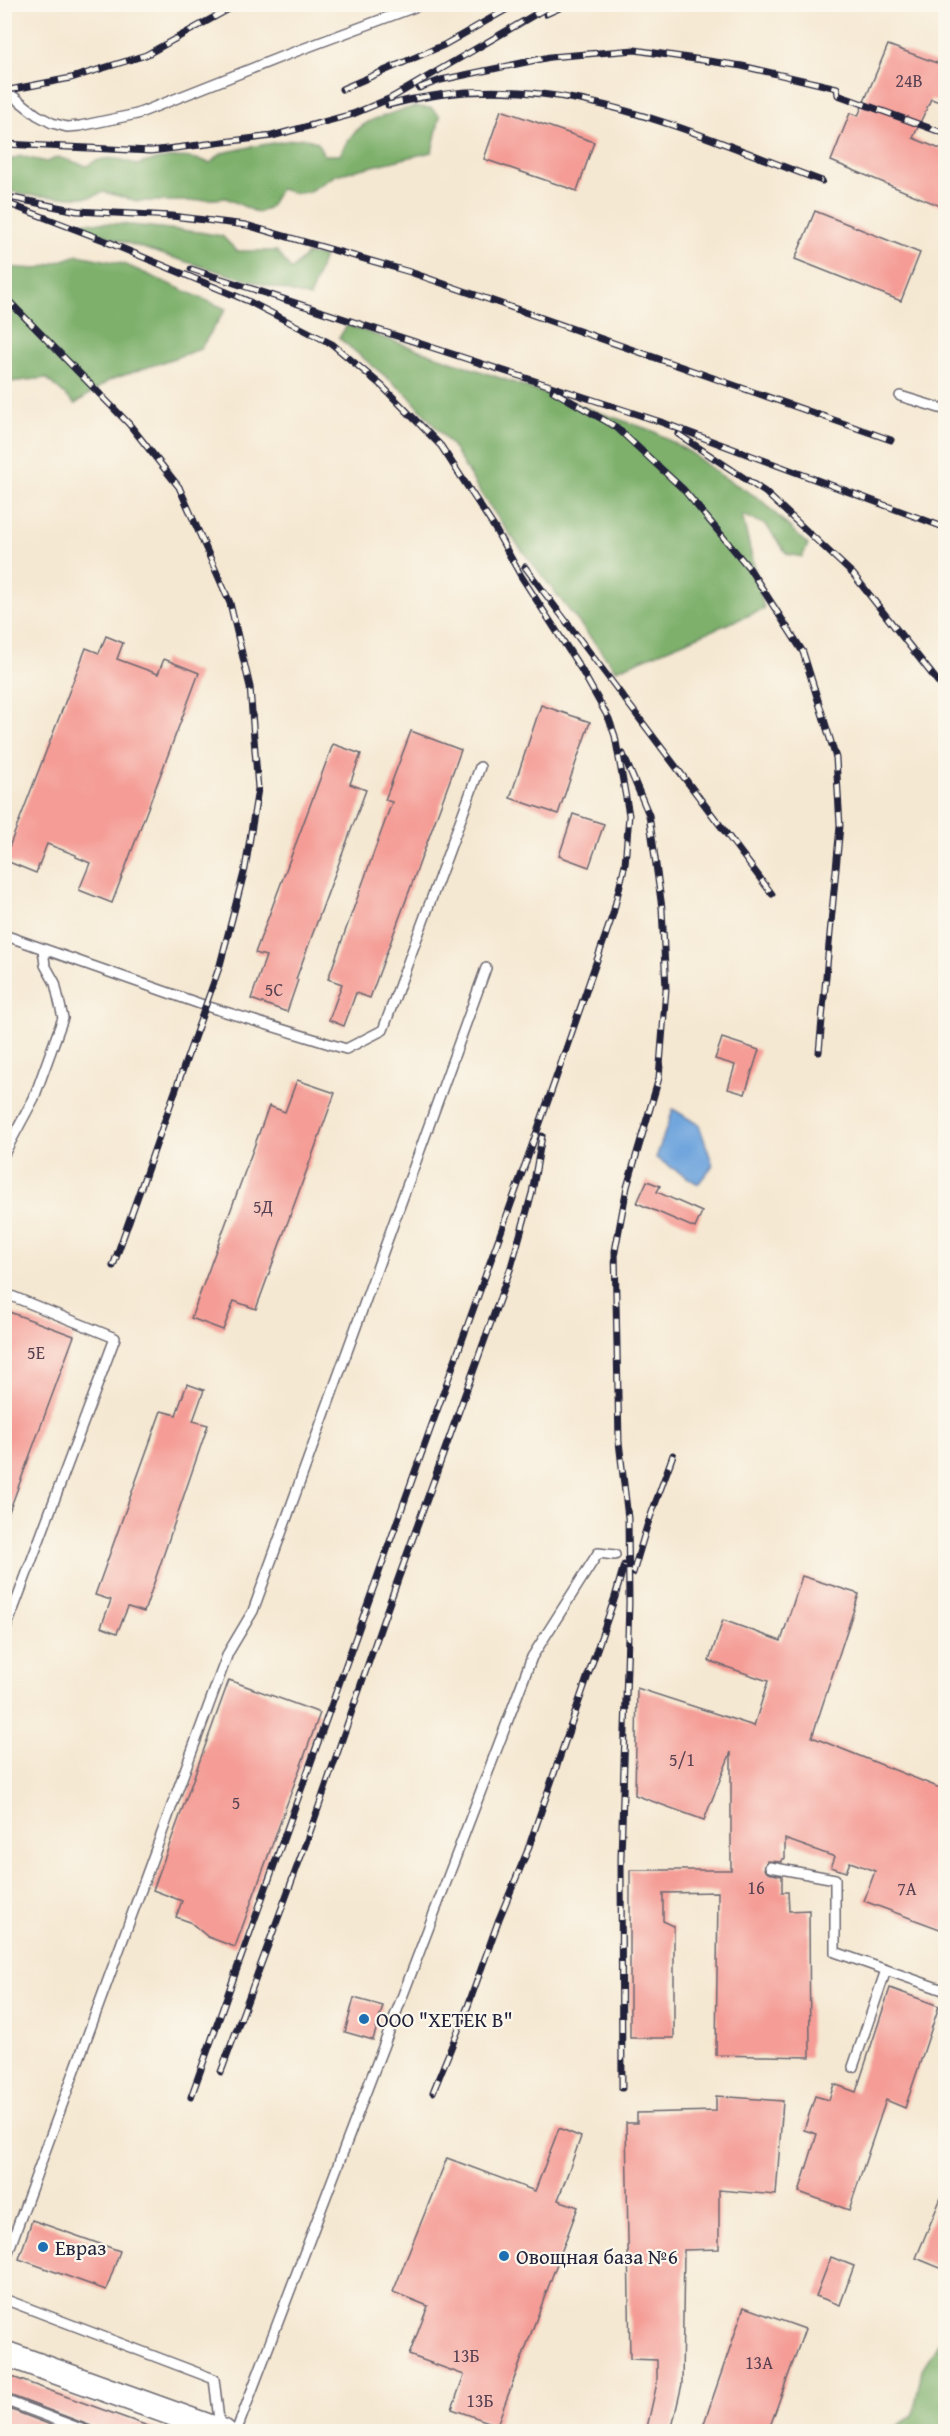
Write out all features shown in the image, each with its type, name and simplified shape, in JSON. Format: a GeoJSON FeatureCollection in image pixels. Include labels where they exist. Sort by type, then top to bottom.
{"type":"FeatureCollection","features":[{"type":"Feature","properties":{"kind":"street"},"geometry":{"type":"LineString","coordinates":[[4,2353],[227,2431]]}},
{"type":"Feature","properties":{"kind":"lane"},"geometry":{"type":"LineString","coordinates":[[4,88],[37,115],[52,123],[67,127],[80,126],[137,114],[423,4]]}},
{"type":"Feature","properties":{"kind":"lane"},"geometry":{"type":"LineString","coordinates":[[900,396],[945,410]]}},
{"type":"Feature","properties":{"kind":"lane"},"geometry":{"type":"LineString","coordinates":[[4,935],[206,1006],[346,1049],[384,1030],[480,767]]}},
{"type":"Feature","properties":{"kind":"lane"},"geometry":{"type":"LineString","coordinates":[[4,1154],[34,1098],[63,1018],[55,983],[45,965],[43,949]]}},
{"type":"Feature","properties":{"kind":"lane"},"geometry":{"type":"LineString","coordinates":[[4,2270],[7,2255],[228,1653],[253,1611],[486,968]]}},
{"type":"Feature","properties":{"kind":"lane"},"geometry":{"type":"LineString","coordinates":[[4,1293],[115,1338],[4,1634]]}},
{"type":"Feature","properties":{"kind":"lane"},"geometry":{"type":"LineString","coordinates":[[227,2431],[532,1657],[598,1553],[615,1555]]}},
{"type":"Feature","properties":{"kind":"lane"},"geometry":{"type":"LineString","coordinates":[[770,1867],[835,1879],[835,1952],[945,1991]]}},
{"type":"Feature","properties":{"kind":"lane"},"geometry":{"type":"LineString","coordinates":[[853,2067],[886,1970]]}},
{"type":"Feature","properties":{"kind":"lane"},"geometry":{"type":"LineString","coordinates":[[4,2299],[214,2379],[227,2431]]}},
{"type":"Feature","properties":{"kind":"lane"},"geometry":{"type":"LineString","coordinates":[[4,2400],[89,2432]]}},
{"type":"Feature","properties":{"kind":"green space"},"geometry":{"type":"Polygon","coordinates":[[[414,107],[431,108],[440,116],[432,152],[336,175],[308,192],[295,193],[280,189],[270,207],[258,213],[226,198],[192,201],[137,201],[104,192],[91,197],[58,197],[26,195],[5,190],[5,162],[20,156],[47,162],[58,157],[87,166],[105,159],[137,165],[174,158],[192,158],[210,163],[222,153],[303,138],[317,142],[324,155],[340,155],[353,134],[370,121],[414,107]]]}},
{"type":"Feature","properties":{"kind":"green space"},"geometry":{"type":"Polygon","coordinates":[[[83,222],[121,224],[222,236],[237,251],[277,251],[291,270],[307,254],[324,256],[310,297],[142,248],[86,229],[83,222]]]}},
{"type":"Feature","properties":{"kind":"green space"},"geometry":{"type":"Polygon","coordinates":[[[78,255],[124,264],[226,309],[200,349],[110,380],[75,404],[46,378],[10,382],[5,393],[5,267],[37,269],[78,255]]]}},
{"type":"Feature","properties":{"kind":"green space"},"geometry":{"type":"Polygon","coordinates":[[[347,325],[653,431],[691,453],[720,475],[760,499],[808,545],[802,557],[787,554],[766,525],[742,515],[764,609],[616,670],[511,536],[452,446],[408,395],[339,338],[347,325]]]}},
{"type":"Feature","properties":{"kind":"green space"},"geometry":{"type":"Polygon","coordinates":[[[945,2332],[945,2431],[891,2431],[913,2416],[922,2369],[945,2332]]]}},
{"type":"Feature","properties":{"kind":"water"},"geometry":{"type":"Polygon","coordinates":[[[673,1109],[699,1125],[713,1165],[698,1184],[656,1158],[673,1109]]]}},
{"type":"Feature","properties":{"kind":"building"},"geometry":{"type":"Polygon","coordinates":[[[888,45],[945,66],[945,104],[931,99],[913,138],[945,151],[945,208],[831,161],[850,113],[858,116],[888,45]]]}},
{"type":"Feature","properties":{"kind":"building"},"geometry":{"type":"Polygon","coordinates":[[[501,110],[594,142],[577,191],[484,159],[501,110]]]}},
{"type":"Feature","properties":{"kind":"building"},"geometry":{"type":"Polygon","coordinates":[[[815,211],[920,253],[901,301],[795,259],[815,211]]]}},
{"type":"Feature","properties":{"kind":"building"},"geometry":{"type":"Polygon","coordinates":[[[106,636],[123,643],[117,659],[158,674],[164,659],[199,673],[112,903],[79,890],[90,863],[76,855],[47,844],[36,873],[4,860],[86,648],[99,653],[106,636]]]}},
{"type":"Feature","properties":{"kind":"building"},"geometry":{"type":"Polygon","coordinates":[[[541,705],[590,722],[558,814],[510,798],[541,705]]]}},
{"type":"Feature","properties":{"kind":"building"},"geometry":{"type":"Polygon","coordinates":[[[411,731],[461,750],[370,998],[356,993],[344,1026],[329,1020],[342,984],[328,979],[392,802],[385,800],[411,731]]]}},
{"type":"Feature","properties":{"kind":"building"},"geometry":{"type":"Polygon","coordinates":[[[333,744],[361,754],[350,784],[366,790],[296,979],[298,980],[287,1012],[251,999],[266,956],[255,953],[333,744]]]}},
{"type":"Feature","properties":{"kind":"building"},"geometry":{"type":"Polygon","coordinates":[[[573,814],[604,824],[589,867],[559,856],[573,814]]]}},
{"type":"Feature","properties":{"kind":"building"},"geometry":{"type":"Polygon","coordinates":[[[722,1038],[759,1050],[745,1094],[728,1089],[735,1065],[715,1059],[722,1038]]]}},
{"type":"Feature","properties":{"kind":"building"},"geometry":{"type":"Polygon","coordinates":[[[297,1080],[335,1093],[256,1309],[234,1301],[223,1330],[191,1318],[269,1106],[285,1112],[297,1080]]]}},
{"type":"Feature","properties":{"kind":"building"},"geometry":{"type":"Polygon","coordinates":[[[647,1181],[660,1186],[657,1192],[702,1212],[695,1228],[637,1203],[647,1181]]]}},
{"type":"Feature","properties":{"kind":"building"},"geometry":{"type":"Polygon","coordinates":[[[4,1310],[74,1336],[6,1520],[4,1520],[4,1310]]]}},
{"type":"Feature","properties":{"kind":"building"},"geometry":{"type":"Polygon","coordinates":[[[187,1384],[204,1390],[193,1421],[208,1425],[144,1612],[128,1607],[117,1633],[101,1627],[111,1600],[95,1595],[161,1411],[176,1415],[187,1384]]]}},
{"type":"Feature","properties":{"kind":"building"},"geometry":{"type":"Polygon","coordinates":[[[802,1576],[859,1594],[812,1737],[945,1790],[945,1931],[864,1901],[875,1871],[850,1862],[846,1872],[831,1867],[835,1857],[785,1839],[785,1859],[782,1859],[782,1862],[767,1861],[764,1869],[768,1873],[782,1876],[782,1892],[788,1892],[789,1911],[809,1910],[810,2057],[716,2055],[718,1892],[663,1893],[663,1921],[674,1926],[674,2038],[630,2038],[630,1870],[731,1870],[731,1752],[704,1820],[635,1795],[637,1688],[754,1726],[768,1681],[709,1661],[723,1620],[781,1641],[802,1576]]]}},
{"type":"Feature","properties":{"kind":"building"},"geometry":{"type":"Polygon","coordinates":[[[229,1680],[320,1713],[235,1947],[208,1937],[190,1922],[176,1917],[182,1901],[153,1890],[229,1680]]]}},
{"type":"Feature","properties":{"kind":"building"},"geometry":{"type":"Polygon","coordinates":[[[890,1988],[939,2006],[905,2108],[886,2100],[849,2210],[799,2192],[817,2134],[804,2130],[815,2096],[829,2100],[834,2084],[856,2092],[890,1988]]]}},
{"type":"Feature","properties":{"kind":"building","name":"ООО \"ХЕТЕК В\""},"geometry":{"type":"Polygon","coordinates":[[[354,1998],[383,2006],[373,2040],[345,2032],[354,1998]]]}},
{"type":"Feature","properties":{"kind":"building"},"geometry":{"type":"Polygon","coordinates":[[[716,2096],[783,2101],[776,2195],[719,2190],[719,2249],[684,2250],[682,2384],[671,2432],[646,2432],[657,2383],[657,2360],[630,2359],[626,2123],[637,2123],[637,2113],[716,2111],[716,2096]]]}},
{"type":"Feature","properties":{"kind":"building"},"geometry":{"type":"Polygon","coordinates":[[[559,2128],[581,2137],[558,2200],[578,2207],[497,2425],[452,2409],[464,2375],[409,2355],[428,2306],[393,2292],[447,2158],[535,2191],[559,2128]]]}},
{"type":"Feature","properties":{"kind":"building"},"geometry":{"type":"Polygon","coordinates":[[[945,2188],[945,2270],[916,2258],[945,2188]]]}},
{"type":"Feature","properties":{"kind":"building"},"geometry":{"type":"Polygon","coordinates":[[[32,2220],[120,2251],[106,2290],[19,2259],[32,2220]]]}},
{"type":"Feature","properties":{"kind":"building"},"geometry":{"type":"Polygon","coordinates":[[[831,2257],[854,2266],[840,2305],[816,2296],[831,2257]]]}},
{"type":"Feature","properties":{"kind":"building"},"geometry":{"type":"Polygon","coordinates":[[[744,2307],[805,2329],[768,2432],[701,2432],[744,2307]]]}},
{"type":"Feature","properties":{"kind":"building"},"geometry":{"type":"Polygon","coordinates":[[[4,2374],[159,2430],[158,2432],[117,2432],[101,2426],[100,2432],[96,2432],[91,2426],[4,2393],[4,2374]]]}},
{"type":"Feature","properties":{"kind":"building"},"geometry":{"type":"Polygon","coordinates":[[[4,2407],[69,2432],[4,2432],[4,2407]]]}},
{"type":"Feature","properties":{"kind":"railway"},"geometry":{"type":"LineString","coordinates":[[4,91],[71,78],[146,55],[238,4]]}},
{"type":"Feature","properties":{"kind":"railway"},"geometry":{"type":"LineString","coordinates":[[342,89],[444,45],[516,4]]}},
{"type":"Feature","properties":{"kind":"railway"},"geometry":{"type":"LineString","coordinates":[[4,144],[151,151],[272,136],[353,114],[391,98],[553,4]]}},
{"type":"Feature","properties":{"kind":"railway"},"geometry":{"type":"LineString","coordinates":[[546,14],[568,4]]}},
{"type":"Feature","properties":{"kind":"railway"},"geometry":{"type":"LineString","coordinates":[[419,88],[441,80],[550,57],[635,50],[742,66],[837,88],[838,95],[946,134]]}},
{"type":"Feature","properties":{"kind":"railway"},"geometry":{"type":"LineString","coordinates":[[388,105],[446,94],[502,91],[557,96],[610,107],[662,122],[822,181]]}},
{"type":"Feature","properties":{"kind":"railway"},"geometry":{"type":"LineString","coordinates":[[13,198],[77,211],[172,216],[246,225],[410,272],[891,440]]}},
{"type":"Feature","properties":{"kind":"railway"},"geometry":{"type":"LineString","coordinates":[[4,202],[114,244]]}},
{"type":"Feature","properties":{"kind":"railway"},"geometry":{"type":"LineString","coordinates":[[107,242],[248,301],[332,344],[382,386],[441,446],[494,527],[521,576],[581,669],[609,719],[615,736],[629,815],[625,864],[613,914],[191,2097]]}},
{"type":"Feature","properties":{"kind":"railway"},"geometry":{"type":"LineString","coordinates":[[191,269],[661,422],[946,528]]}},
{"type":"Feature","properties":{"kind":"railway"},"geometry":{"type":"LineString","coordinates":[[4,296],[129,424],[179,487],[230,603],[250,687],[258,789],[245,869],[220,965],[113,1266]]}},
{"type":"Feature","properties":{"kind":"railway"},"geometry":{"type":"LineString","coordinates":[[553,391],[616,427],[683,489],[749,568],[803,652],[836,758],[840,826],[819,1052]]}},
{"type":"Feature","properties":{"kind":"railway"},"geometry":{"type":"LineString","coordinates":[[678,434],[765,492],[853,574],[946,692]]}},
{"type":"Feature","properties":{"kind":"railway"},"geometry":{"type":"LineString","coordinates":[[525,567],[772,894]]}},
{"type":"Feature","properties":{"kind":"railway"},"geometry":{"type":"LineString","coordinates":[[622,2088],[621,1858],[629,1603],[628,1518],[619,1442],[615,1251],[627,1187],[659,1078],[666,989],[662,908],[649,815],[623,754]]}},
{"type":"Feature","properties":{"kind":"railway"},"geometry":{"type":"LineString","coordinates":[[221,2072],[310,1832],[384,1618],[511,1267],[532,1193],[542,1136]]}},
{"type":"Feature","properties":{"kind":"railway"},"geometry":{"type":"LineString","coordinates":[[633,1573],[647,1526],[673,1455]]}},
{"type":"Feature","properties":{"kind":"railway"},"geometry":{"type":"LineString","coordinates":[[433,2092],[527,1852],[624,1565]]}},
{"type":"Feature","properties":{"kind":"place","name":"ООО \"ХЕТЕК В\""},"geometry":{"type":"Point","coordinates":[364,2019]}},
{"type":"Feature","properties":{"kind":"place","name":"Евраз"},"geometry":{"type":"Point","coordinates":[43,2247]}},
{"type":"Feature","properties":{"kind":"place","name":"Овощная база №6"},"geometry":{"type":"Point","coordinates":[504,2256]}}]}
